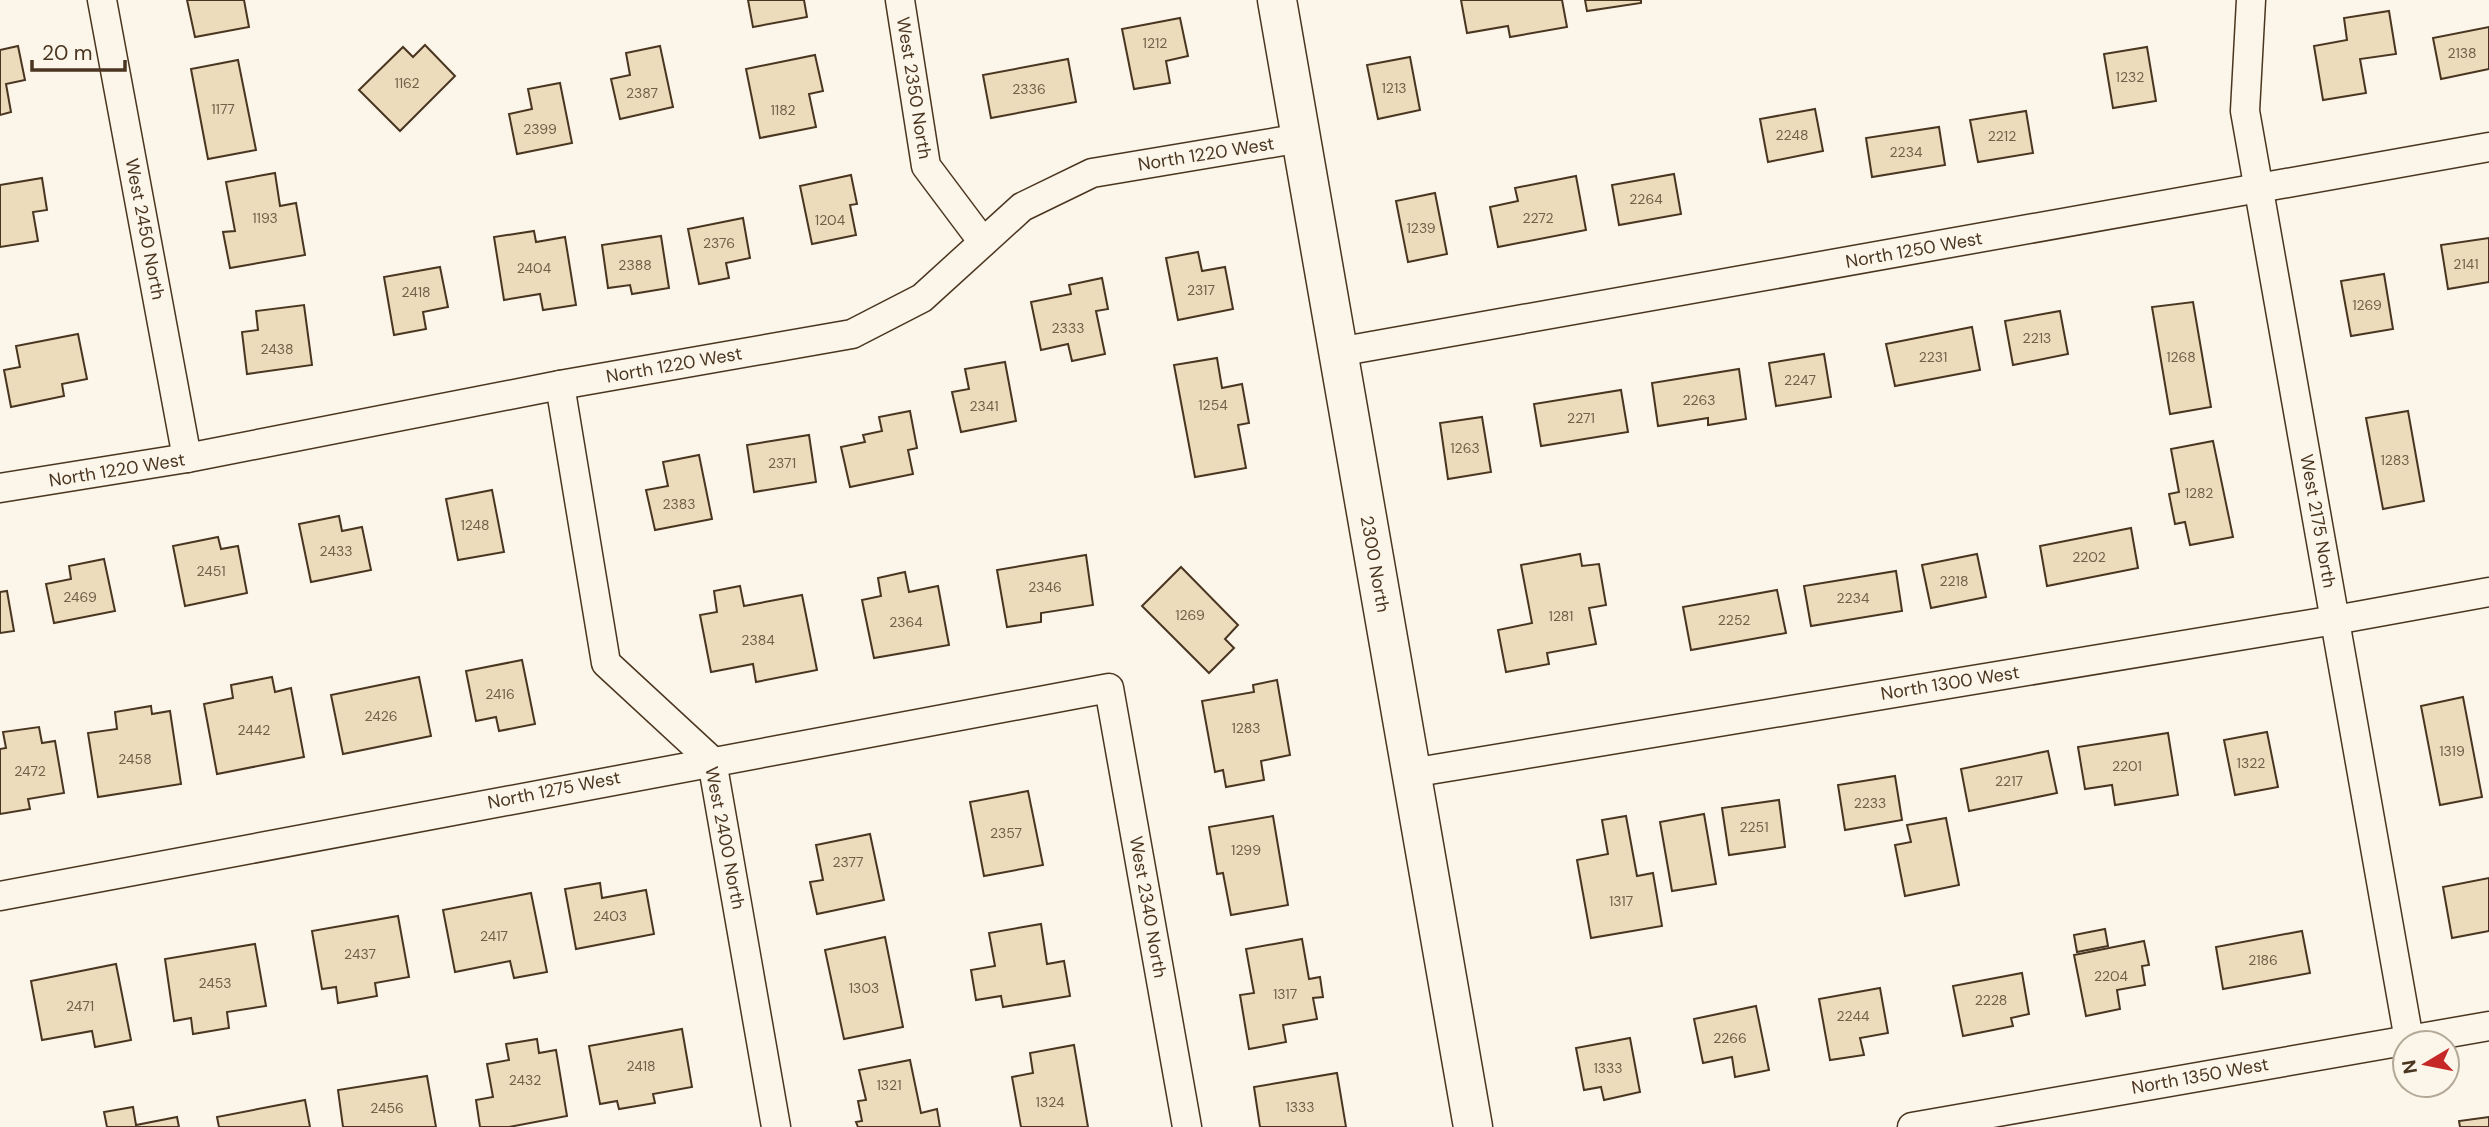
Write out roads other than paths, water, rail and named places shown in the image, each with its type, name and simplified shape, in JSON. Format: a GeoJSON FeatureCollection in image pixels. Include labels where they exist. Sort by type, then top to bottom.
{"type":"FeatureCollection","features":[{"type":"Feature","properties":{"kind":"street","name":"West 2450 North"},"geometry":{"type":"LineString","coordinates":[[102,0],[187,458]]}},
{"type":"Feature","properties":{"kind":"street","name":"West 2350 North"},"geometry":{"type":"LineString","coordinates":[[900,0],[926,166],[983,242]]}},
{"type":"Feature","properties":{"kind":"street","name":"2300 North"},"geometry":{"type":"LineString","coordinates":[[1277,0],[1473,1127]]}},
{"type":"Feature","properties":{"kind":"street","name":"West 2175 North"},"geometry":{"type":"LineString","coordinates":[[2251,0],[2245,111],[2407,1029]]}},
{"type":"Feature","properties":{"kind":"street","name":"North 1220 West"},"geometry":{"type":"LineString","coordinates":[[0,488],[187,458],[559,385],[852,334],[922,298],[1022,206],[1092,173],[1301,138]]}},
{"type":"Feature","properties":{"kind":"street","name":"North 1250 West"},"geometry":{"type":"LineString","coordinates":[[1338,352],[2489,147]]}},
{"type":"Feature","properties":{"kind":"street","name":"West 2400 North"},"geometry":{"type":"LineString","coordinates":[[559,385],[606,663],[712,761],[776,1127]]}},
{"type":"Feature","properties":{"kind":"street","name":"North 1300 West"},"geometry":{"type":"LineString","coordinates":[[1411,773],[2335,620],[2489,592]]}},
{"type":"Feature","properties":{"kind":"street","name":"North 1275 West"},"geometry":{"type":"LineString","coordinates":[[0,895],[1108,688]]}},
{"type":"Feature","properties":{"kind":"street","name":"West 2340 North"},"geometry":{"type":"LineString","coordinates":[[1108,688],[1187,1127]]}},
{"type":"Feature","properties":{"kind":"street","name":"North 1350 West"},"geometry":{"type":"LineString","coordinates":[[2461,1031],[2489,1026]]}},
{"type":"Feature","properties":{"kind":"street","name":"North 1350 West"},"geometry":{"type":"LineString","coordinates":[[1912,1127],[2391,1043]]}}]}
